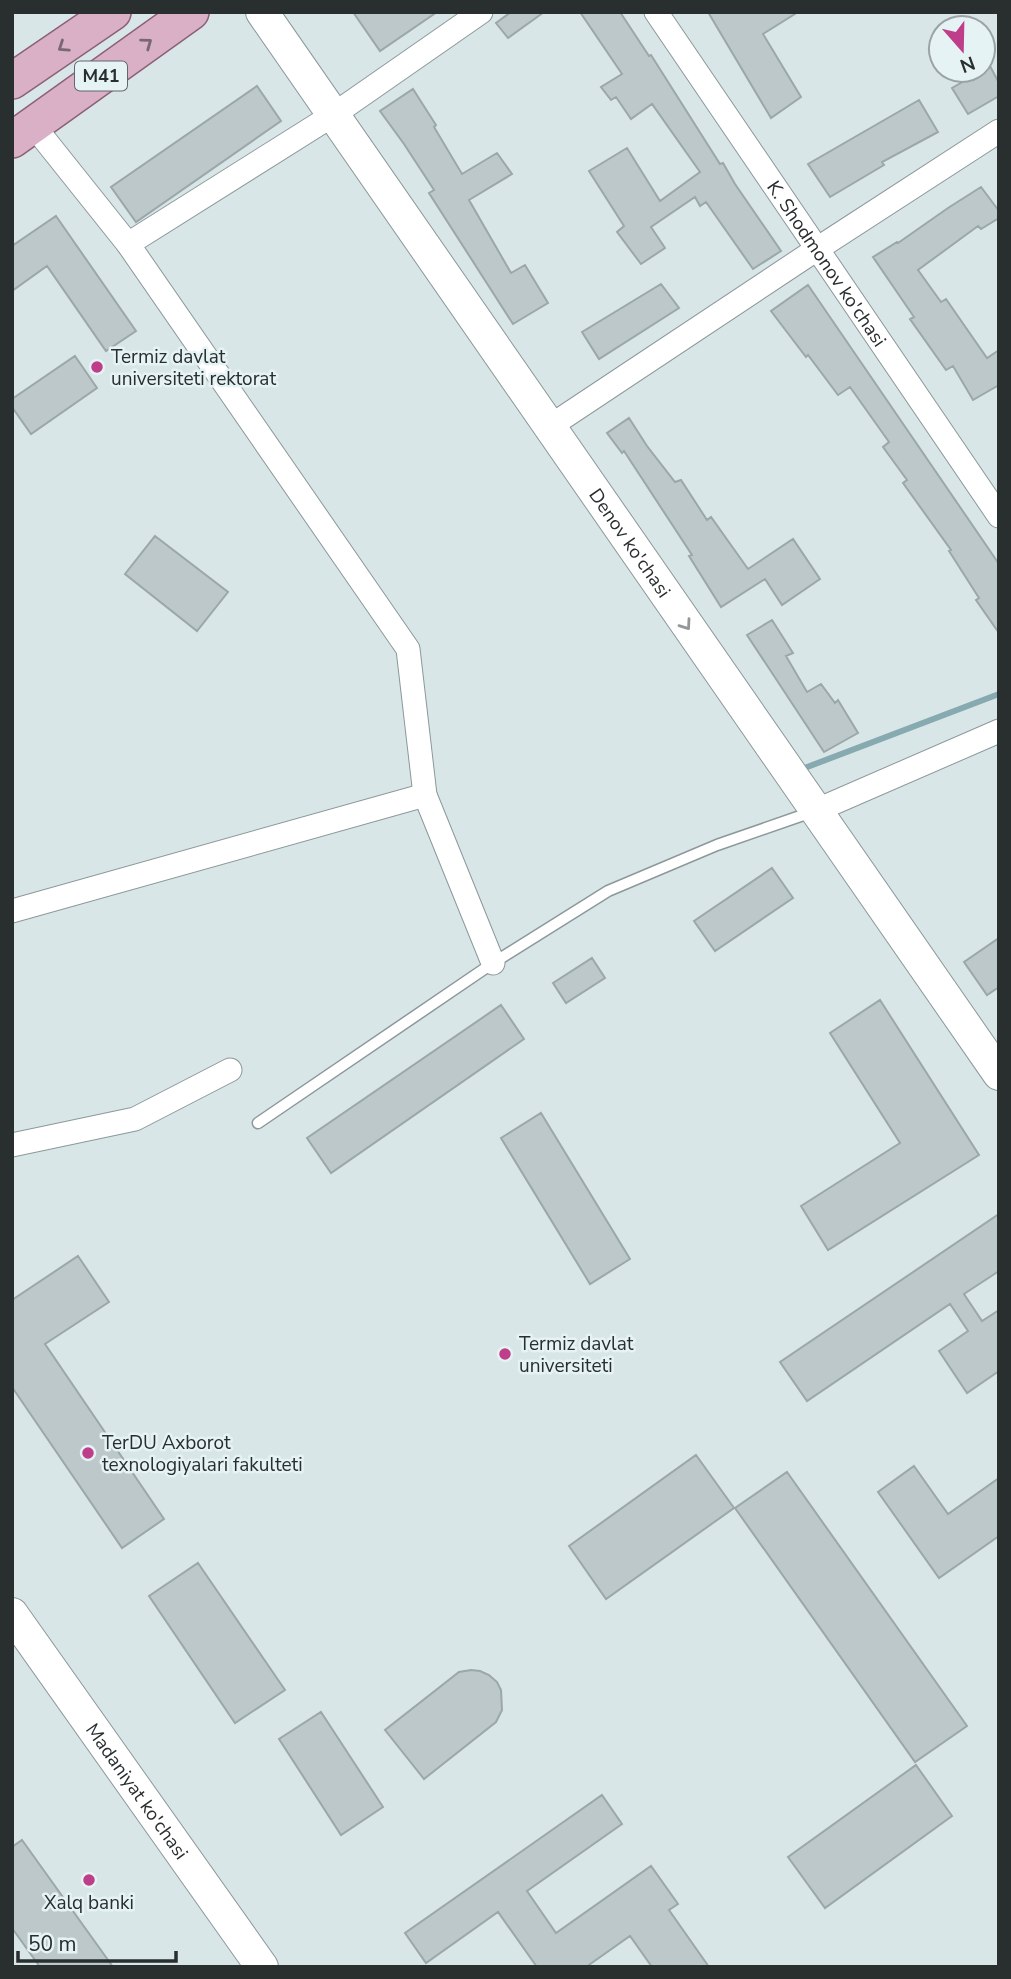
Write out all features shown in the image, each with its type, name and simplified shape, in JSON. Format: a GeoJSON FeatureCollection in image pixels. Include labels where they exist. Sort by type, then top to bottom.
{"type":"FeatureCollection","features":[{"type":"Feature","properties":{"kind":"main road","name":"M41"},"geometry":{"type":"LineString","coordinates":[[12,81],[113,12]]}},
{"type":"Feature","properties":{"kind":"main road","name":"M41"},"geometry":{"type":"LineString","coordinates":[[23,132],[191,12]]}},
{"type":"Feature","properties":{"kind":"street","name":"Denov ko'chasi"},"geometry":{"type":"LineString","coordinates":[[262,12],[999,1074]]}},
{"type":"Feature","properties":{"kind":"street"},"geometry":{"type":"LineString","coordinates":[[128,244],[333,115],[481,12]]}},
{"type":"Feature","properties":{"kind":"street","name":"K. Shodmonov ko'chasi"},"geometry":{"type":"LineString","coordinates":[[656,12],[999,516]]}},
{"type":"Feature","properties":{"kind":"street"},"geometry":{"type":"LineString","coordinates":[[549,427],[999,131]]}},
{"type":"Feature","properties":{"kind":"street"},"geometry":{"type":"LineString","coordinates":[[23,132],[128,244],[408,649],[425,795],[493,963]]}},
{"type":"Feature","properties":{"kind":"street"},"geometry":{"type":"LineString","coordinates":[[815,811],[999,731]]}},
{"type":"Feature","properties":{"kind":"street"},"geometry":{"type":"LineString","coordinates":[[12,911],[425,795]]}},
{"type":"Feature","properties":{"kind":"street"},"geometry":{"type":"LineString","coordinates":[[12,1145],[135,1119],[230,1070]]}},
{"type":"Feature","properties":{"kind":"street","name":"Madaniyat ko'chasi"},"geometry":{"type":"LineString","coordinates":[[12,1614],[262,1967]]}},
{"type":"Feature","properties":{"kind":"lane"},"geometry":{"type":"LineString","coordinates":[[258,1123],[493,963],[608,891],[717,845],[815,811]]}},
{"type":"Feature","properties":{"kind":"building"},"geometry":{"type":"Polygon","coordinates":[[[353,12],[437,12],[380,51],[353,12]]]}},
{"type":"Feature","properties":{"kind":"building"},"geometry":{"type":"Polygon","coordinates":[[[511,12],[544,12],[508,38],[496,23],[511,12]]]}},
{"type":"Feature","properties":{"kind":"building"},"geometry":{"type":"Polygon","coordinates":[[[580,12],[620,12],[781,251],[753,269],[706,202],[700,206],[695,197],[651,227],[665,248],[641,264],[617,232],[624,226],[589,171],[627,148],[660,201],[700,172],[652,104],[631,119],[616,97],[611,100],[601,87],[622,74],[580,12]]]}},
{"type":"Feature","properties":{"kind":"building"},"geometry":{"type":"Polygon","coordinates":[[[708,12],[798,12],[763,34],[801,97],[771,118],[708,12]]]}},
{"type":"Feature","properties":{"kind":"building"},"geometry":{"type":"Polygon","coordinates":[[[997,79],[999,96],[968,114],[952,88],[959,84],[997,84],[997,79]]]}},
{"type":"Feature","properties":{"kind":"building"},"geometry":{"type":"Polygon","coordinates":[[[257,86],[281,121],[136,222],[111,187],[257,86]]]}},
{"type":"Feature","properties":{"kind":"building"},"geometry":{"type":"Polygon","coordinates":[[[413,89],[462,174],[497,153],[512,174],[469,200],[511,273],[525,265],[548,303],[513,324],[429,193],[434,190],[380,111],[413,89]]]}},
{"type":"Feature","properties":{"kind":"building"},"geometry":{"type":"Polygon","coordinates":[[[919,100],[938,132],[882,162],[884,165],[830,197],[808,164],[919,100]]]}},
{"type":"Feature","properties":{"kind":"building"},"geometry":{"type":"Polygon","coordinates":[[[981,187],[999,211],[999,218],[981,229],[978,226],[918,270],[941,302],[946,299],[987,358],[999,350],[999,385],[973,400],[953,366],[946,370],[910,319],[914,317],[873,257],[981,187]]]}},
{"type":"Feature","properties":{"kind":"building"},"geometry":{"type":"Polygon","coordinates":[[[56,216],[136,331],[106,351],[47,266],[12,291],[12,246],[56,216]]]}},
{"type":"Feature","properties":{"kind":"building"},"geometry":{"type":"Polygon","coordinates":[[[661,284],[679,308],[599,359],[582,332],[661,284]]]}},
{"type":"Feature","properties":{"kind":"building"},"geometry":{"type":"Polygon","coordinates":[[[808,285],[999,564],[999,633],[976,600],[979,598],[949,551],[951,550],[903,483],[907,480],[883,447],[889,442],[850,387],[838,395],[771,311],[808,285]]]}},
{"type":"Feature","properties":{"kind":"building"},"geometry":{"type":"Polygon","coordinates":[[[75,356],[97,388],[31,434],[12,407],[12,399],[75,356]]]}},
{"type":"Feature","properties":{"kind":"building"},"geometry":{"type":"Polygon","coordinates":[[[629,418],[675,482],[681,480],[707,520],[711,517],[748,569],[793,539],[820,579],[782,605],[765,579],[721,607],[689,556],[692,555],[624,451],[622,453],[607,433],[629,418]]]}},
{"type":"Feature","properties":{"kind":"building"},"geometry":{"type":"Polygon","coordinates":[[[155,536],[228,592],[197,631],[125,574],[155,536]]]}},
{"type":"Feature","properties":{"kind":"building"},"geometry":{"type":"Polygon","coordinates":[[[772,620],[793,653],[786,656],[807,692],[821,684],[835,703],[838,700],[858,733],[824,752],[747,635],[772,620]]]}},
{"type":"Feature","properties":{"kind":"building"},"geometry":{"type":"Polygon","coordinates":[[[772,868],[793,898],[715,951],[694,921],[772,868]]]}},
{"type":"Feature","properties":{"kind":"building"},"geometry":{"type":"Polygon","coordinates":[[[999,938],[999,987],[987,995],[964,962],[999,938]]]}},
{"type":"Feature","properties":{"kind":"building"},"geometry":{"type":"Polygon","coordinates":[[[592,958],[605,978],[566,1003],[553,983],[592,958]]]}},
{"type":"Feature","properties":{"kind":"building"},"geometry":{"type":"Polygon","coordinates":[[[880,1000],[979,1155],[828,1250],[801,1206],[900,1143],[830,1033],[880,1000]]]}},
{"type":"Feature","properties":{"kind":"building"},"geometry":{"type":"Polygon","coordinates":[[[501,1005],[524,1039],[331,1173],[307,1138],[501,1005]]]}},
{"type":"Feature","properties":{"kind":"building"},"geometry":{"type":"Polygon","coordinates":[[[541,1113],[630,1259],[590,1284],[501,1138],[541,1113]]]}},
{"type":"Feature","properties":{"kind":"building"},"geometry":{"type":"Polygon","coordinates":[[[999,1214],[999,1271],[964,1294],[982,1321],[999,1310],[999,1371],[967,1393],[939,1351],[968,1331],[950,1304],[807,1401],[780,1362],[999,1214]]]}},
{"type":"Feature","properties":{"kind":"building","name":"TerDU Axborot texnologiyalari fakulteti"},"geometry":{"type":"Polygon","coordinates":[[[78,1256],[109,1302],[45,1344],[164,1519],[122,1548],[12,1387],[12,1300],[78,1256]]]}},
{"type":"Feature","properties":{"kind":"building"},"geometry":{"type":"Polygon","coordinates":[[[696,1455],[734,1508],[606,1599],[569,1546],[696,1455]]]}},
{"type":"Feature","properties":{"kind":"building"},"geometry":{"type":"Polygon","coordinates":[[[914,1466],[948,1514],[999,1478],[999,1536],[939,1578],[878,1492],[914,1466]]]}},
{"type":"Feature","properties":{"kind":"building"},"geometry":{"type":"Polygon","coordinates":[[[787,1472],[967,1726],[915,1762],[735,1508],[787,1472]]]}},
{"type":"Feature","properties":{"kind":"building"},"geometry":{"type":"Polygon","coordinates":[[[198,1563],[285,1690],[235,1723],[149,1596],[198,1563]]]}},
{"type":"Feature","properties":{"kind":"building"},"geometry":{"type":"Polygon","coordinates":[[[471,1670],[489,1675],[497,1682],[501,1690],[502,1710],[496,1722],[424,1779],[385,1730],[459,1672],[471,1670]]]}},
{"type":"Feature","properties":{"kind":"building"},"geometry":{"type":"Polygon","coordinates":[[[321,1712],[383,1807],[341,1835],[279,1739],[321,1712]]]}},
{"type":"Feature","properties":{"kind":"building"},"geometry":{"type":"Polygon","coordinates":[[[916,1765],[952,1816],[825,1908],[788,1857],[916,1765]]]}},
{"type":"Feature","properties":{"kind":"building"},"geometry":{"type":"Polygon","coordinates":[[[602,1795],[622,1824],[527,1891],[556,1933],[651,1866],[678,1904],[669,1910],[709,1967],[652,1967],[630,1936],[586,1967],[537,1967],[498,1912],[426,1963],[405,1933],[602,1795]]]}},
{"type":"Feature","properties":{"kind":"building"},"geometry":{"type":"Polygon","coordinates":[[[22,1840],[113,1967],[40,1967],[12,1928],[12,1847],[22,1840]]]}},
{"type":"Feature","properties":{"kind":"waterway"},"geometry":{"type":"LineString","coordinates":[[802,769],[999,694]]}},
{"type":"Feature","properties":{"kind":"place","name":"Termiz davlat universiteti rektorat"},"geometry":{"type":"Point","coordinates":[97,367]}},
{"type":"Feature","properties":{"kind":"place","name":"Termiz davlat universiteti"},"geometry":{"type":"Point","coordinates":[505,1354]}},
{"type":"Feature","properties":{"kind":"place","name":"TerDU Axborot texnologiyalari fakulteti"},"geometry":{"type":"Point","coordinates":[88,1453]}},
{"type":"Feature","properties":{"kind":"place","name":"Xalq banki"},"geometry":{"type":"Point","coordinates":[89,1880]}}]}
